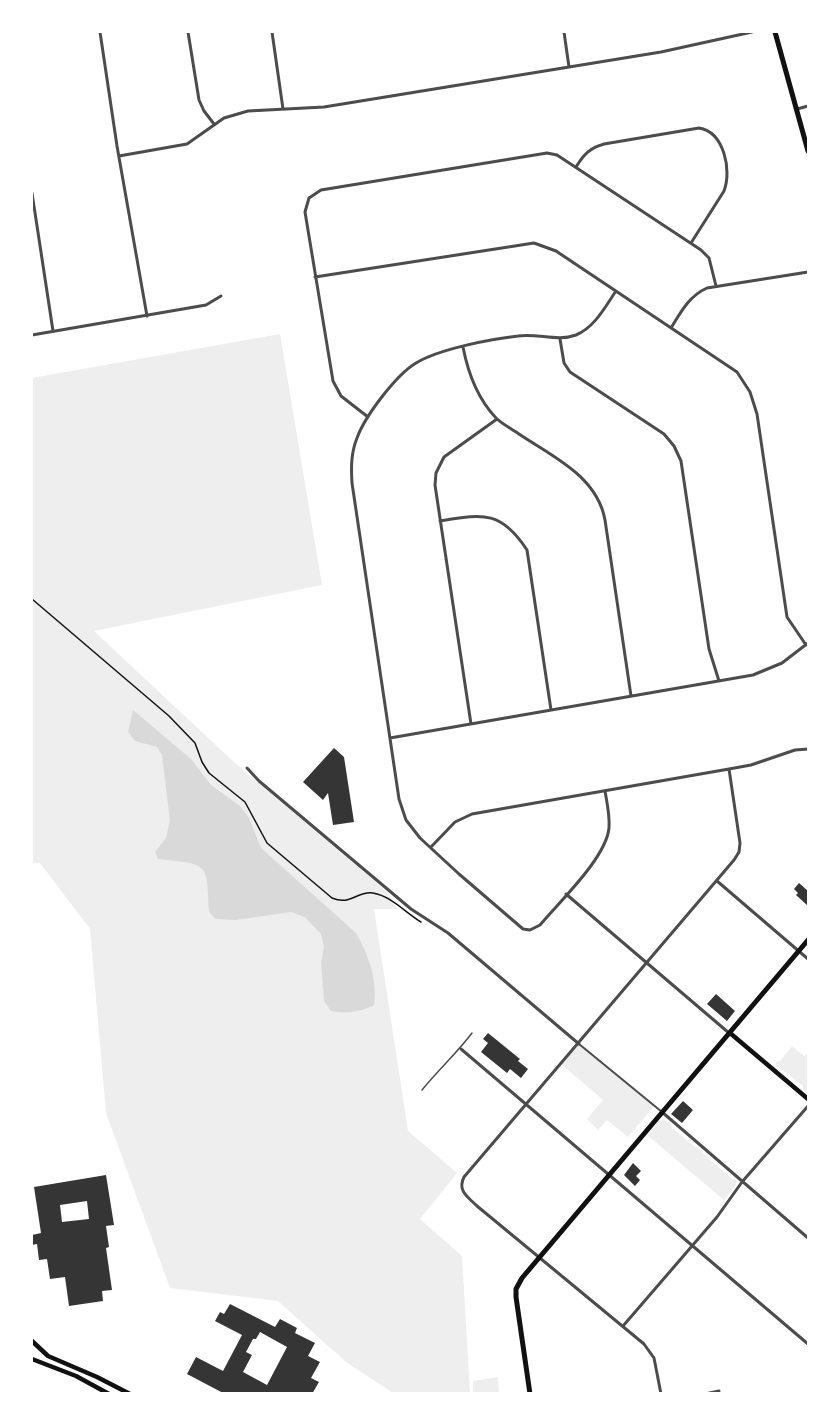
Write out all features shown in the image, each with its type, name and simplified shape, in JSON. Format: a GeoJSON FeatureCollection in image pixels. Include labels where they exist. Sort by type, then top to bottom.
{"type":"FeatureCollection","features":[{"type":"Feature","properties":{"kind":"main road"},"geometry":{"type":"LineString","coordinates":[[775,32],[808,151]]}},
{"type":"Feature","properties":{"kind":"main road"},"geometry":{"type":"LineString","coordinates":[[530,1394],[516,1293],[522,1278],[808,940]]}},
{"type":"Feature","properties":{"kind":"main road"},"geometry":{"type":"LineString","coordinates":[[730,1033],[808,1099]]}},
{"type":"Feature","properties":{"kind":"main road"},"geometry":{"type":"LineString","coordinates":[[32,1341],[48,1356],[130,1394]]}},
{"type":"Feature","properties":{"kind":"main road"},"geometry":{"type":"LineString","coordinates":[[32,1359],[76,1376],[109,1394]]}},
{"type":"Feature","properties":{"kind":"street"},"geometry":{"type":"LineString","coordinates":[[100,32],[147,316]]}},
{"type":"Feature","properties":{"kind":"street"},"geometry":{"type":"LineString","coordinates":[[188,32],[199,100],[214,124]]}},
{"type":"Feature","properties":{"kind":"street"},"geometry":{"type":"LineString","coordinates":[[272,32],[283,109]]}},
{"type":"Feature","properties":{"kind":"street"},"geometry":{"type":"LineString","coordinates":[[564,32],[569,67]]}},
{"type":"Feature","properties":{"kind":"street"},"geometry":{"type":"LineString","coordinates":[[119,156],[187,144],[224,118],[248,111],[324,107],[661,52],[752,32]]}},
{"type":"Feature","properties":{"kind":"street"},"geometry":{"type":"LineString","coordinates":[[797,109],[808,106]]}},
{"type":"Feature","properties":{"kind":"street"},"geometry":{"type":"LineString","coordinates":[[576,166],[588,151],[604,144],[699,128],[708,129],[720,142],[728,172],[727,182],[724,191],[691,243]]}},
{"type":"Feature","properties":{"kind":"street"},"geometry":{"type":"LineString","coordinates":[[368,417],[341,396],[333,381],[305,212],[309,198],[321,190],[547,153],[557,155],[691,243],[709,258],[716,286]]}},
{"type":"Feature","properties":{"kind":"street"},"geometry":{"type":"LineString","coordinates":[[32,193],[53,331]]}},
{"type":"Feature","properties":{"kind":"street"},"geometry":{"type":"LineString","coordinates":[[315,277],[534,243],[556,251],[737,372],[750,392],[757,414],[787,617],[807,644],[782,663],[753,675],[390,738]]}},
{"type":"Feature","properties":{"kind":"street"},"geometry":{"type":"LineString","coordinates":[[671,328],[696,293],[716,286],[808,272]]}},
{"type":"Feature","properties":{"kind":"street"},"geometry":{"type":"LineString","coordinates":[[604,791],[609,830],[603,848],[540,925],[530,930],[517,925],[420,838],[406,820],[399,799],[352,483],[351,458],[357,437],[368,417],[395,381],[415,363],[463,347],[519,335],[560,339],[582,332],[596,321],[616,291]]}},
{"type":"Feature","properties":{"kind":"street"},"geometry":{"type":"LineString","coordinates":[[32,335],[206,305],[221,296]]}},
{"type":"Feature","properties":{"kind":"street"},"geometry":{"type":"LineString","coordinates":[[560,339],[564,363],[570,372],[664,434],[674,446],[681,461],[709,649],[719,681]]}},
{"type":"Feature","properties":{"kind":"street"},"geometry":{"type":"LineString","coordinates":[[463,347],[465,360],[479,395],[497,419],[574,470],[592,488],[600,503],[605,520],[631,696]]}},
{"type":"Feature","properties":{"kind":"street"},"geometry":{"type":"LineString","coordinates":[[471,724],[440,521],[435,485],[436,473],[444,457],[497,419]]}},
{"type":"Feature","properties":{"kind":"street"},"geometry":{"type":"LineString","coordinates":[[440,521],[477,515],[498,519],[516,532],[527,550],[551,710]]}},
{"type":"Feature","properties":{"kind":"street"},"geometry":{"type":"LineString","coordinates":[[431,847],[463,816],[729,770],[752,765],[795,750],[808,749]]}},
{"type":"Feature","properties":{"kind":"street"},"geometry":{"type":"LineString","coordinates":[[247,768],[411,909],[448,933],[662,1112],[808,1238]]}},
{"type":"Feature","properties":{"kind":"street"},"geometry":{"type":"LineString","coordinates":[[661,1394],[654,1358],[644,1344],[470,1199],[463,1192],[461,1184],[464,1177],[648,964],[739,852],[740,843],[729,770]]}},
{"type":"Feature","properties":{"kind":"street"},"geometry":{"type":"LineString","coordinates":[[717,881],[808,959]]}},
{"type":"Feature","properties":{"kind":"street"},"geometry":{"type":"LineString","coordinates":[[566,894],[730,1033]]}},
{"type":"Feature","properties":{"kind":"street"},"geometry":{"type":"LineString","coordinates":[[460,1049],[808,1344]]}},
{"type":"Feature","properties":{"kind":"street"},"geometry":{"type":"LineString","coordinates":[[623,1326],[808,1106]]}},
{"type":"Feature","properties":{"kind":"street"},"geometry":{"type":"LineString","coordinates":[[705,1394],[719,1391]]}},
{"type":"Feature","properties":{"kind":"lane"},"geometry":{"type":"LineString","coordinates":[[422,1090],[472,1033]]}},
{"type":"Feature","properties":{"kind":"path"},"geometry":{"type":"LineString","coordinates":[[32,599],[169,716],[195,743],[209,773],[245,802],[267,843],[332,898],[346,901],[374,893],[388,899],[423,922]]}},
{"type":"Feature","properties":{"kind":"shaded area"},"geometry":{"type":"Polygon","coordinates":[[[280,334],[322,585],[94,631],[235,763],[387,892],[397,909],[374,909],[408,1131],[457,1173],[420,1219],[462,1256],[470,1393],[393,1393],[346,1362],[278,1301],[170,1288],[106,1113],[90,929],[40,863],[32,863],[32,378],[280,334]]]}},
{"type":"Feature","properties":{"kind":"shaded area"},"geometry":{"type":"Polygon","coordinates":[[[133,710],[191,759],[211,785],[240,806],[249,818],[261,848],[356,933],[371,968],[375,986],[374,1005],[353,1012],[331,1011],[324,1001],[321,962],[324,947],[321,934],[305,917],[291,912],[236,920],[216,919],[209,912],[207,883],[202,868],[187,862],[158,859],[155,852],[166,838],[170,821],[162,755],[157,747],[135,741],[128,732],[133,710]]]}},
{"type":"Feature","properties":{"kind":"shaded area"},"geometry":{"type":"Polygon","coordinates":[[[579,1044],[655,1105],[628,1137],[607,1120],[598,1130],[587,1119],[603,1100],[561,1064],[579,1044]]]}},
{"type":"Feature","properties":{"kind":"shaded area"},"geometry":{"type":"Polygon","coordinates":[[[792,1046],[804,1056],[808,1054],[808,1094],[803,1090],[803,1086],[776,1067],[776,1062],[780,1061],[792,1046]]]}},
{"type":"Feature","properties":{"kind":"shaded area"},"geometry":{"type":"Polygon","coordinates":[[[659,1121],[671,1123],[672,1128],[699,1148],[704,1155],[707,1154],[709,1159],[732,1179],[737,1180],[736,1185],[724,1200],[647,1135],[659,1121]]]}},
{"type":"Feature","properties":{"kind":"shaded area"},"geometry":{"type":"Polygon","coordinates":[[[498,1377],[499,1393],[473,1393],[473,1381],[498,1377]]]}},
{"type":"Feature","properties":{"kind":"building"},"geometry":{"type":"Polygon","coordinates":[[[334,748],[344,757],[354,822],[333,825],[328,793],[323,800],[303,782],[334,748]]]}},
{"type":"Feature","properties":{"kind":"building"},"geometry":{"type":"Polygon","coordinates":[[[799,883],[808,891],[808,906],[796,895],[798,893],[794,889],[799,883]]]}},
{"type":"Feature","properties":{"kind":"building"},"geometry":{"type":"Polygon","coordinates":[[[716,994],[735,1011],[727,1021],[707,1004],[716,994]]]}},
{"type":"Feature","properties":{"kind":"building"},"geometry":{"type":"Polygon","coordinates":[[[488,1033],[520,1059],[518,1061],[528,1069],[521,1078],[510,1069],[507,1073],[481,1052],[488,1043],[483,1039],[488,1033]]]}},
{"type":"Feature","properties":{"kind":"building"},"geometry":{"type":"Polygon","coordinates":[[[683,1101],[693,1110],[682,1123],[671,1114],[683,1101]]]}},
{"type":"Feature","properties":{"kind":"building"},"geometry":{"type":"Polygon","coordinates":[[[633,1163],[641,1171],[636,1176],[640,1180],[635,1186],[624,1175],[633,1163]]]}},
{"type":"Feature","properties":{"kind":"building"},"geometry":{"type":"Polygon","coordinates":[[[106,1175],[114,1225],[106,1226],[109,1247],[106,1248],[112,1290],[102,1291],[103,1301],[69,1306],[65,1277],[50,1279],[47,1259],[39,1260],[37,1244],[32,1245],[32,1235],[41,1233],[34,1187],[106,1175]],[[87,1201],[60,1205],[62,1222],[89,1219],[87,1201]]]}},
{"type":"Feature","properties":{"kind":"building"},"geometry":{"type":"Polygon","coordinates":[[[230,1304],[275,1327],[280,1319],[297,1328],[295,1333],[315,1343],[308,1356],[320,1362],[311,1378],[319,1382],[312,1394],[225,1394],[187,1374],[196,1357],[223,1371],[242,1335],[215,1321],[220,1312],[224,1314],[230,1304]],[[260,1332],[246,1352],[252,1355],[243,1372],[267,1385],[287,1347],[260,1332]]]}}]}
